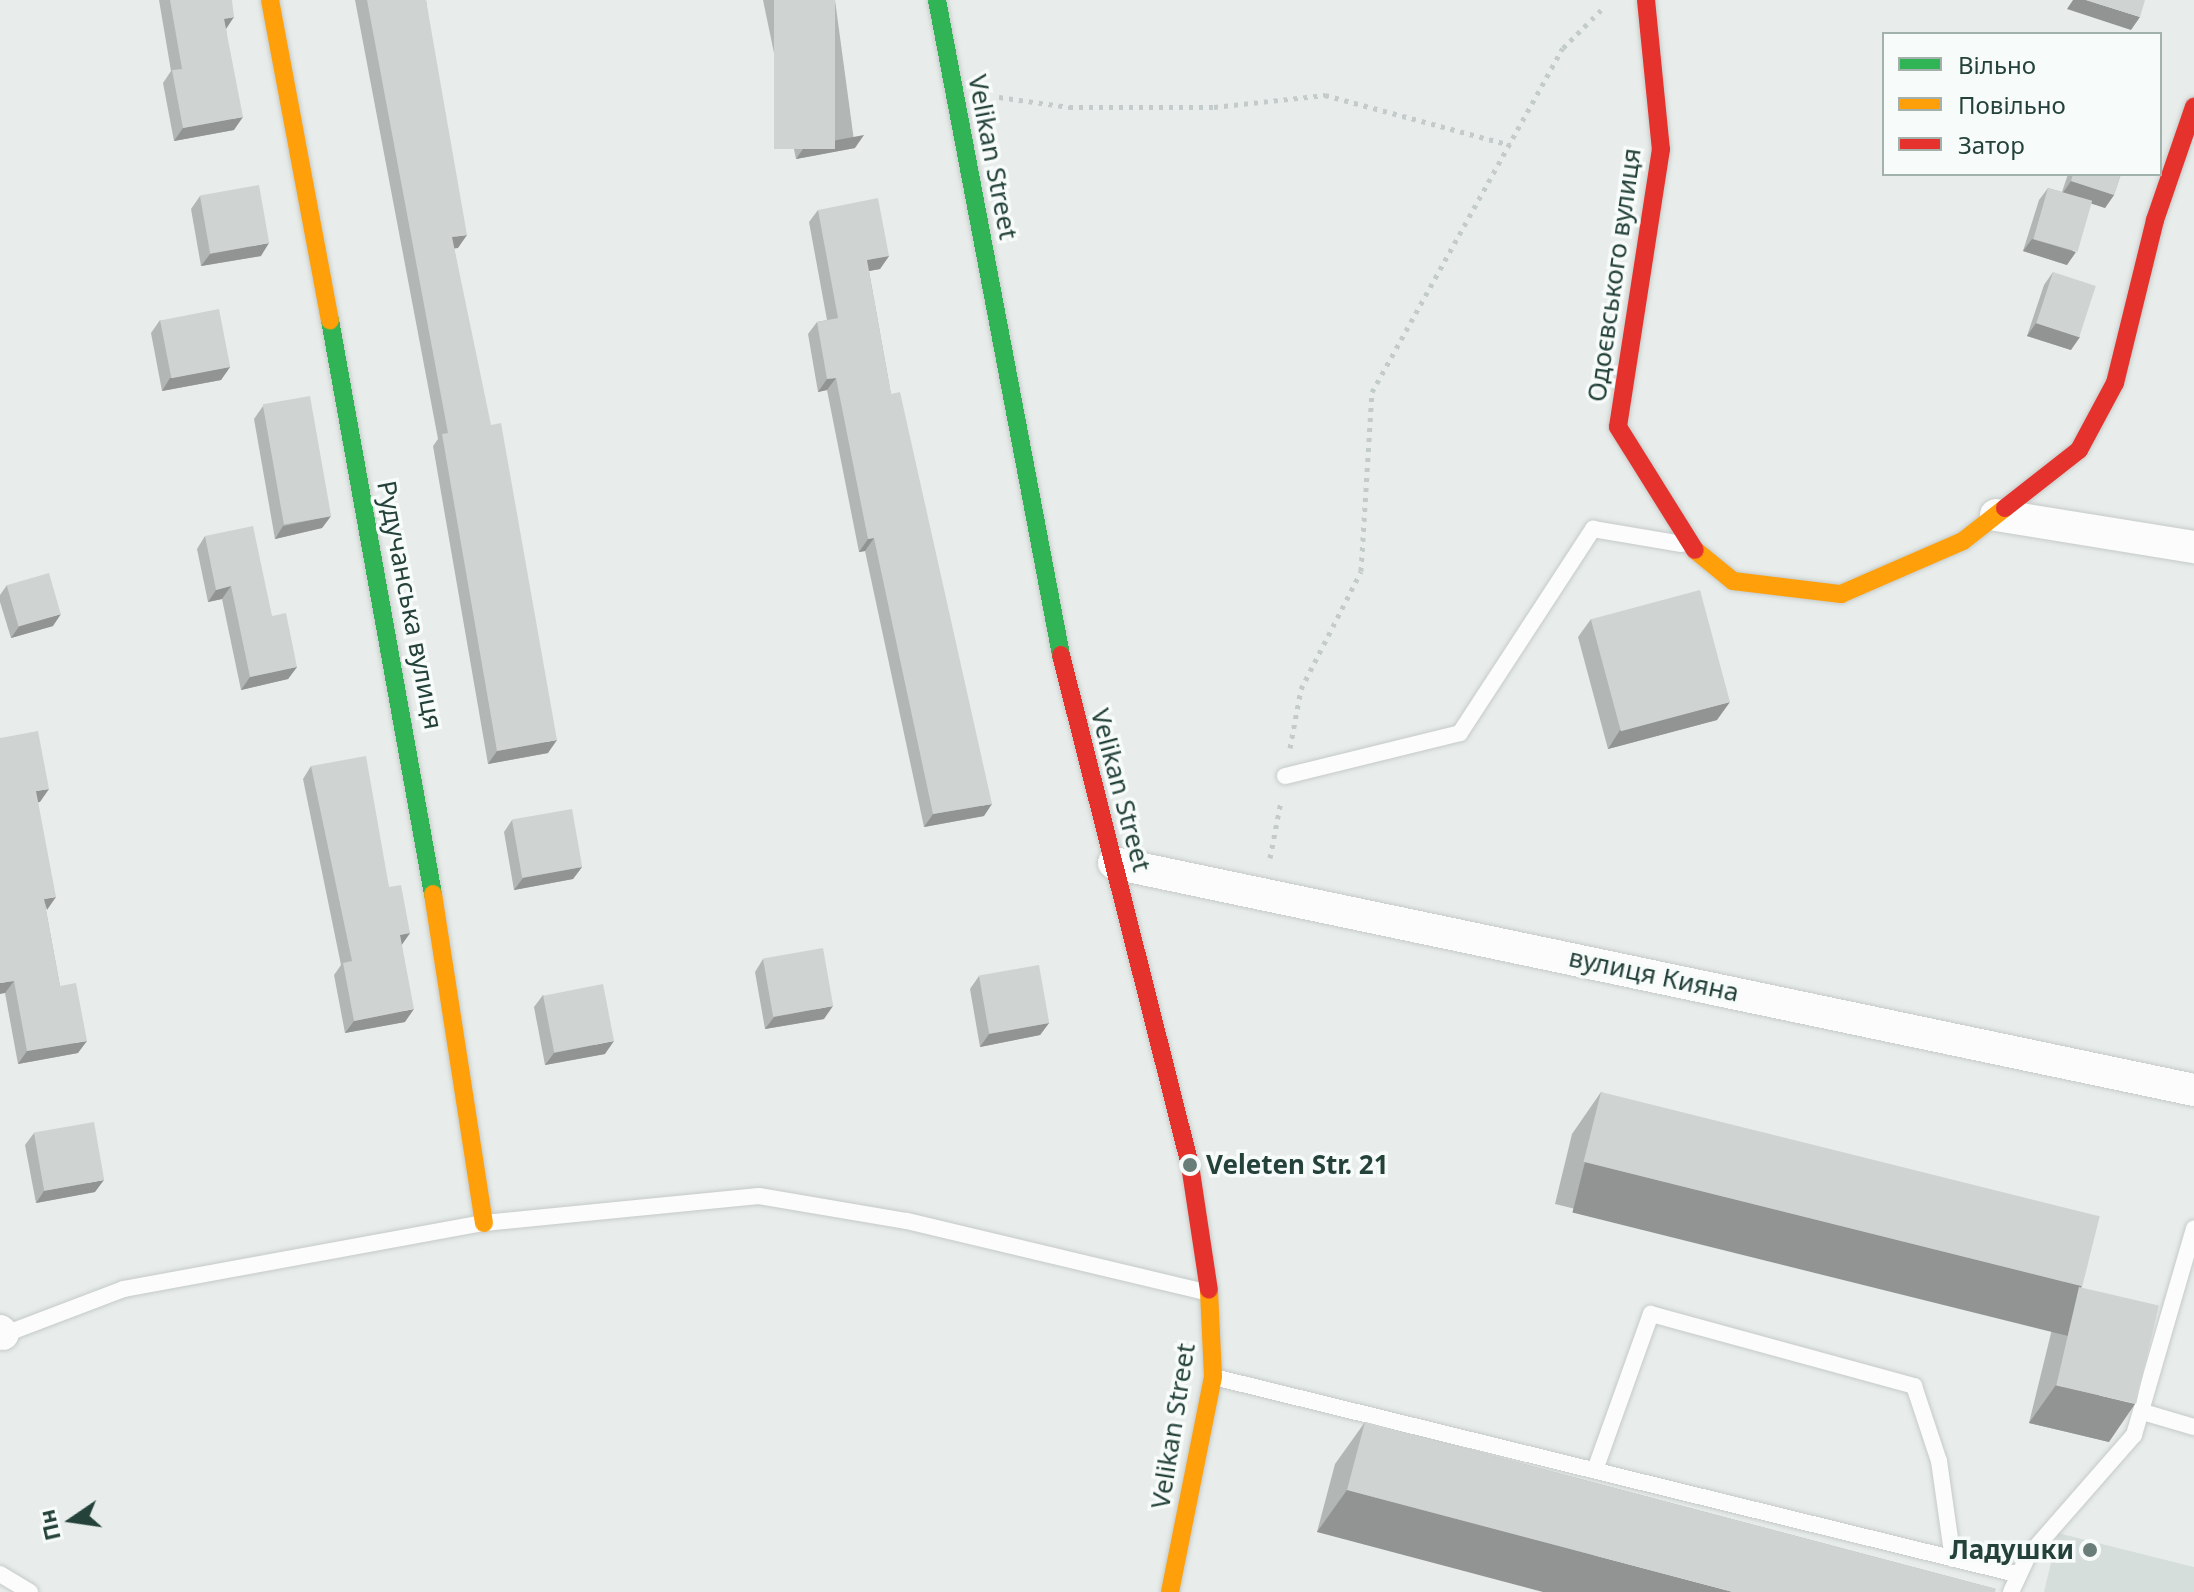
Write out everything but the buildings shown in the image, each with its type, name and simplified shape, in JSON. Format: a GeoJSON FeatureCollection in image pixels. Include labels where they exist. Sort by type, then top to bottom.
{"type":"FeatureCollection","features":[{"type":"Feature","properties":{"kind":"street","name":"Рудучанська вулиця"},"geometry":{"type":"LineString","coordinates":[[270,0],[415,775],[484,1223]]}},
{"type":"Feature","properties":{"kind":"street","name":"Velikan Street"},"geometry":{"type":"LineString","coordinates":[[937,0],[1068,694],[1190,1165],[1209,1293],[1213,1376],[1170,1592]]}},
{"type":"Feature","properties":{"kind":"street","name":"Одоєвського вулиця"},"geometry":{"type":"LineString","coordinates":[[1646,0],[1661,149],[1618,427],[1691,546],[1733,581],[1841,594],[1963,541],[2079,450],[2115,383],[2155,220],[2194,107]]}},
{"type":"Feature","properties":{"kind":"street"},"geometry":{"type":"LineString","coordinates":[[1996,515],[2194,547]]}},
{"type":"Feature","properties":{"kind":"street","name":"вулиця Кияна"},"geometry":{"type":"LineString","coordinates":[[1114,863],[2194,1090]]}},
{"type":"Feature","properties":{"kind":"lane"},"geometry":{"type":"LineString","coordinates":[[1285,776],[1460,733],[1593,529],[1691,546]]}},
{"type":"Feature","properties":{"kind":"lane"},"geometry":{"type":"LineString","coordinates":[[1,1333],[124,1289],[484,1223],[759,1196],[907,1221],[1209,1293]]}},
{"type":"Feature","properties":{"kind":"lane"},"geometry":{"type":"LineString","coordinates":[[2011,1592],[2016,1574],[2119,1457],[2143,1412],[2194,1229]]}},
{"type":"Feature","properties":{"kind":"lane"},"geometry":{"type":"LineString","coordinates":[[1595,1470],[1651,1314],[1914,1386],[1939,1461],[1953,1559]]}},
{"type":"Feature","properties":{"kind":"lane"},"geometry":{"type":"LineString","coordinates":[[1213,1376],[2016,1574]]}},
{"type":"Feature","properties":{"kind":"lane"},"geometry":{"type":"LineString","coordinates":[[2143,1412],[2194,1427]]}},
{"type":"Feature","properties":{"kind":"lane"},"geometry":{"type":"LineString","coordinates":[[0,1574],[30,1592]]}},
{"type":"Feature","properties":{"kind":"path"},"geometry":{"type":"LineString","coordinates":[[1263,894],[1301,689],[1361,571],[1372,392],[1563,48],[1611,0]]}},
{"type":"Feature","properties":{"kind":"path"},"geometry":{"type":"LineString","coordinates":[[956,99],[1199,107],[1325,95],[1510,145]]}},
{"type":"Feature","properties":{"kind":"shaded area","name":"Ладушки"},"geometry":{"type":"Polygon","coordinates":[[[2058,1533],[2194,1567],[2194,1592],[2044,1592],[2058,1533]]]}},
{"type":"Feature","properties":{"kind":"traffic: fast"},"geometry":{"type":"LineString","coordinates":[[937,0],[1061,655]]}},
{"type":"Feature","properties":{"kind":"traffic: fast"},"geometry":{"type":"LineString","coordinates":[[330,320],[433,894]]}},
{"type":"Feature","properties":{"kind":"traffic: slow"},"geometry":{"type":"LineString","coordinates":[[270,0],[330,320]]}},
{"type":"Feature","properties":{"kind":"traffic: slow"},"geometry":{"type":"LineString","coordinates":[[1695,550],[1733,581],[1841,594],[1963,541],[2005,508]]}},
{"type":"Feature","properties":{"kind":"traffic: slow"},"geometry":{"type":"LineString","coordinates":[[433,894],[484,1223]]}},
{"type":"Feature","properties":{"kind":"traffic: slow"},"geometry":{"type":"LineString","coordinates":[[1170,1592],[1213,1376],[1209,1290]]}},
{"type":"Feature","properties":{"kind":"traffic: jam"},"geometry":{"type":"LineString","coordinates":[[1646,0],[1661,149],[1618,427],[1695,550]]}},
{"type":"Feature","properties":{"kind":"traffic: jam"},"geometry":{"type":"LineString","coordinates":[[2005,508],[2079,450],[2115,383],[2155,220],[2194,107]]}},
{"type":"Feature","properties":{"kind":"traffic: jam"},"geometry":{"type":"LineString","coordinates":[[1061,655],[1190,1165],[1209,1290]]}},
{"type":"Feature","properties":{"kind":"place","name":"Veleten Str. 21"},"geometry":{"type":"Point","coordinates":[1190,1165]}},
{"type":"Feature","properties":{"kind":"place","name":"Ладушки"},"geometry":{"type":"Point","coordinates":[2090,1550]}}]}
